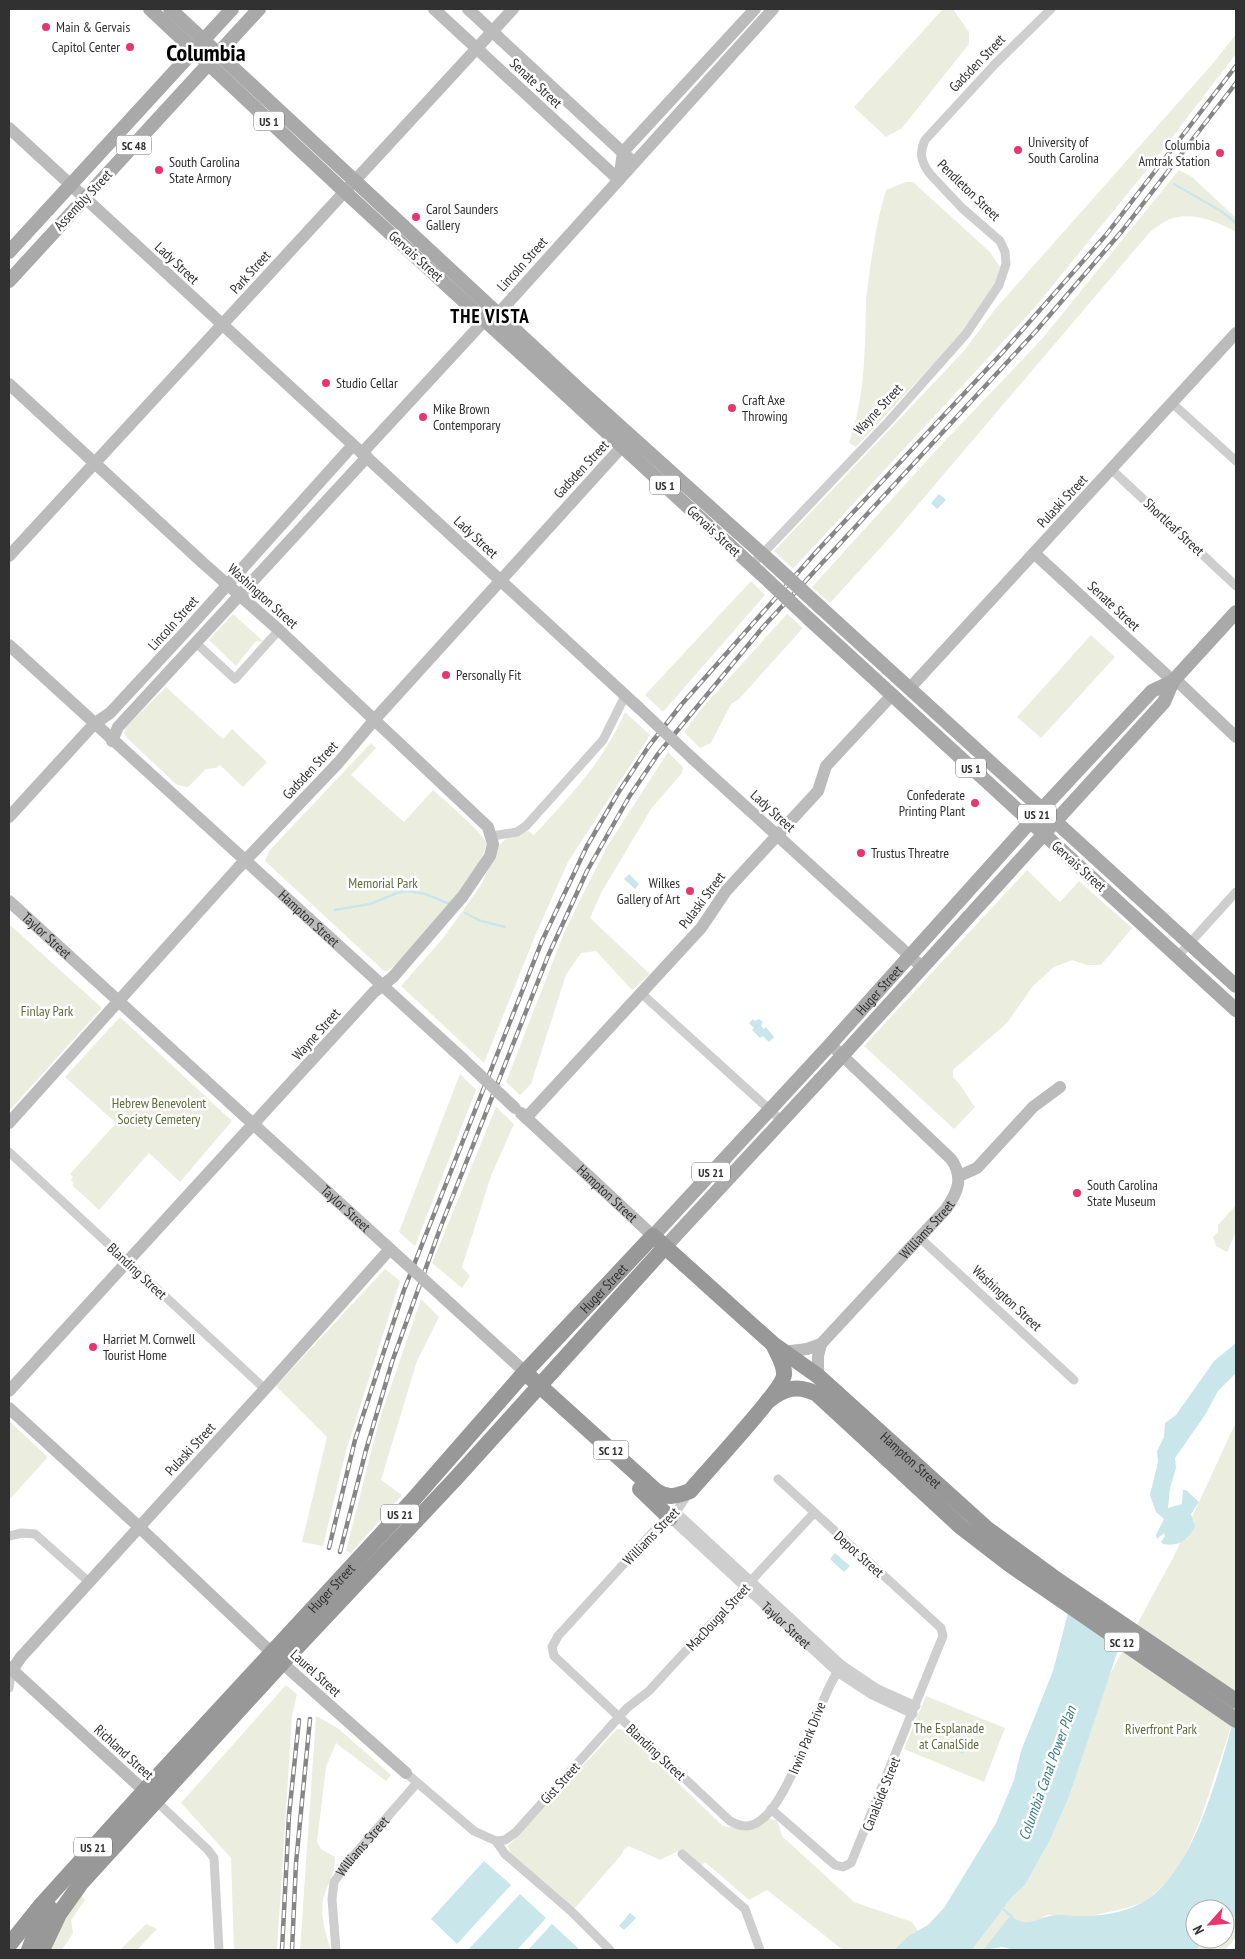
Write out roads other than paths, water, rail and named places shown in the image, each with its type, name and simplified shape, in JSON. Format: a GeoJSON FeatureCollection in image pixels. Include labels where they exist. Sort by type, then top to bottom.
{"type":"FeatureCollection","features":[{"type":"Feature","properties":{"kind":"highway","name":"Hampton Street"},"geometry":{"type":"LineString","coordinates":[[659,1241],[778,1348],[818,1376],[951,1497],[1013,1558],[1236,1720]]}},
{"type":"Feature","properties":{"kind":"highway","name":"Huger Street"},"geometry":{"type":"LineString","coordinates":[[81,1883],[157,1802],[276,1658],[525,1372],[659,1241]]}},
{"type":"Feature","properties":{"kind":"highway","name":"Huger Street"},"geometry":{"type":"LineString","coordinates":[[42,1904],[144,1791],[451,1483],[539,1385],[659,1241]]}},
{"type":"Feature","properties":{"kind":"highway"},"geometry":{"type":"LineString","coordinates":[[768,1401],[784,1375],[778,1348]]}},
{"type":"Feature","properties":{"kind":"highway","name":"Taylor Street"},"geometry":{"type":"LineString","coordinates":[[525,1372],[623,1462],[661,1494],[669,1497],[690,1491]]}},
{"type":"Feature","properties":{"kind":"highway","name":"Hampton Street"},"geometry":{"type":"LineString","coordinates":[[768,1401],[780,1392],[791,1388],[807,1390],[817,1394],[961,1527],[1013,1558],[1236,1701]]}},
{"type":"Feature","properties":{"kind":"highway","name":"Williams Street"},"geometry":{"type":"LineString","coordinates":[[690,1491],[768,1401]]}},
{"type":"Feature","properties":{"kind":"highway"},"geometry":{"type":"LineString","coordinates":[[623,1462],[638,1487],[673,1515]]}},
{"type":"Feature","properties":{"kind":"highway"},"geometry":{"type":"LineString","coordinates":[[42,1950],[59,1914],[81,1883]]}},
{"type":"Feature","properties":{"kind":"highway","name":"US 21"},"geometry":{"type":"LineString","coordinates":[[28,1950],[36,1931],[49,1911],[81,1883]]}},
{"type":"Feature","properties":{"kind":"highway"},"geometry":{"type":"LineString","coordinates":[[9,1945],[42,1904]]}},
{"type":"Feature","properties":{"kind":"highway","name":"US 21"},"geometry":{"type":"LineString","coordinates":[[9,1930],[42,1904]]}},
{"type":"Feature","properties":{"kind":"main road","name":"Gervais Street"},"geometry":{"type":"LineString","coordinates":[[150,9],[194,50],[213,59],[627,441],[808,618],[1236,1010]]}},
{"type":"Feature","properties":{"kind":"main road","name":"Gervais Street"},"geometry":{"type":"LineString","coordinates":[[170,9],[204,39],[213,59]]}},
{"type":"Feature","properties":{"kind":"main road","name":"Assembly Street"},"geometry":{"type":"LineString","coordinates":[[9,252],[232,9]]}},
{"type":"Feature","properties":{"kind":"main road","name":"Assembly Street"},"geometry":{"type":"LineString","coordinates":[[9,281],[259,9]]}},
{"type":"Feature","properties":{"kind":"main road","name":"Gervais Street"},"geometry":{"type":"LineString","coordinates":[[627,441],[767,558],[1055,823],[1236,986]]}},
{"type":"Feature","properties":{"kind":"main road","name":"Huger Street"},"geometry":{"type":"LineString","coordinates":[[659,1241],[782,1122],[1164,702],[1174,680],[1236,612]]}},
{"type":"Feature","properties":{"kind":"main road"},"geometry":{"type":"LineString","coordinates":[[869,674],[877,673],[900,690],[909,689]]}},
{"type":"Feature","properties":{"kind":"main road","name":"Huger Street"},"geometry":{"type":"LineString","coordinates":[[659,1241],[769,1110],[909,955],[960,902],[1041,810],[1152,691],[1174,680]]}},
{"type":"Feature","properties":{"kind":"street","name":"Senate Street"},"geometry":{"type":"LineString","coordinates":[[434,9],[618,180]]}},
{"type":"Feature","properties":{"kind":"street","name":"Senate Street"},"geometry":{"type":"LineString","coordinates":[[468,9],[633,162]]}},
{"type":"Feature","properties":{"kind":"street","name":"Park Street"},"geometry":{"type":"LineString","coordinates":[[9,556],[513,9]]}},
{"type":"Feature","properties":{"kind":"street","name":"Lincoln Street"},"geometry":{"type":"LineString","coordinates":[[623,152],[750,15],[773,9]]}},
{"type":"Feature","properties":{"kind":"street","name":"Gadsden Street"},"geometry":{"type":"LineString","coordinates":[[925,140],[999,60],[1051,9]]}},
{"type":"Feature","properties":{"kind":"street","name":"Lincoln Street"},"geometry":{"type":"LineString","coordinates":[[9,817],[94,724],[110,713],[188,630],[226,584],[361,452],[491,317],[618,180],[750,15]]}},
{"type":"Feature","properties":{"kind":"street"},"geometry":{"type":"LineString","coordinates":[[554,120],[569,102]]}},
{"type":"Feature","properties":{"kind":"street","name":"Lady Street"},"geometry":{"type":"LineString","coordinates":[[9,128],[922,968]]}},
{"type":"Feature","properties":{"kind":"street","name":"Pendleton Street"},"geometry":{"type":"LineString","coordinates":[[925,140],[921,154],[925,167],[962,208],[996,237],[1003,246],[1006,259]]}},
{"type":"Feature","properties":{"kind":"street"},"geometry":{"type":"LineString","coordinates":[[618,180],[623,152]]}},
{"type":"Feature","properties":{"kind":"street","name":"Wayne Street"},"geometry":{"type":"LineString","coordinates":[[756,569],[966,334],[989,302],[1004,272],[1006,259]]}},
{"type":"Feature","properties":{"kind":"street","name":"Pulaski Street"},"geometry":{"type":"LineString","coordinates":[[909,689],[1236,333]]}},
{"type":"Feature","properties":{"kind":"street","name":"Washington Street"},"geometry":{"type":"LineString","coordinates":[[9,384],[226,584],[279,630],[481,821],[492,836]]}},
{"type":"Feature","properties":{"kind":"street"},"geometry":{"type":"LineString","coordinates":[[1172,404],[1236,461]]}},
{"type":"Feature","properties":{"kind":"street","name":"Gadsden Street"},"geometry":{"type":"LineString","coordinates":[[9,1123],[117,1001],[245,860],[322,780],[374,719],[627,441]]}},
{"type":"Feature","properties":{"kind":"street","name":"Lincoln Street"},"geometry":{"type":"LineString","coordinates":[[112,741],[118,727],[239,595],[361,452]]}},
{"type":"Feature","properties":{"kind":"street","name":"Shortleaf Street"},"geometry":{"type":"LineString","coordinates":[[1111,469],[1236,586]]}},
{"type":"Feature","properties":{"kind":"street","name":"Senate Street"},"geometry":{"type":"LineString","coordinates":[[1034,553],[1236,737]]}},
{"type":"Feature","properties":{"kind":"street"},"geometry":{"type":"LineString","coordinates":[[196,642],[235,679],[279,630]]}},
{"type":"Feature","properties":{"kind":"street","name":"Hampton Street"},"geometry":{"type":"LineString","coordinates":[[9,645],[112,741],[463,1059],[659,1241]]}},
{"type":"Feature","properties":{"kind":"street","name":"Pulaski Street"},"geometry":{"type":"LineString","coordinates":[[526,1118],[701,928],[722,895],[818,791],[826,766],[892,695]]}},
{"type":"Feature","properties":{"kind":"street"},"geometry":{"type":"LineString","coordinates":[[492,836],[517,832],[526,826],[603,740],[626,696]]}},
{"type":"Feature","properties":{"kind":"street","name":"Wayne Street"},"geometry":{"type":"LineString","coordinates":[[9,1391],[382,985],[393,977],[464,896],[490,856],[492,836]]}},
{"type":"Feature","properties":{"kind":"street"},"geometry":{"type":"LineString","coordinates":[[1178,956],[1236,892]]}},
{"type":"Feature","properties":{"kind":"street","name":"Taylor Street"},"geometry":{"type":"LineString","coordinates":[[9,901],[525,1372]]}},
{"type":"Feature","properties":{"kind":"street"},"geometry":{"type":"LineString","coordinates":[[641,993],[782,1122]]}},
{"type":"Feature","properties":{"kind":"street"},"geometry":{"type":"LineString","coordinates":[[830,1044],[951,1159],[959,1176],[969,1174],[981,1165],[1033,1108],[1060,1087]]}},
{"type":"Feature","properties":{"kind":"street","name":"Blanding Street"},"geometry":{"type":"LineString","coordinates":[[9,1152],[265,1390]]}},
{"type":"Feature","properties":{"kind":"street","name":"Williams Street"},"geometry":{"type":"LineString","coordinates":[[822,1344],[920,1238],[954,1198],[959,1176]]}},
{"type":"Feature","properties":{"kind":"street","name":"Washington Street"},"geometry":{"type":"LineString","coordinates":[[920,1238],[1074,1380]]}},
{"type":"Feature","properties":{"kind":"street","name":"Pulaski Street"},"geometry":{"type":"LineString","coordinates":[[9,1688],[10,1670],[21,1657],[138,1526],[265,1390],[390,1249]]}},
{"type":"Feature","properties":{"kind":"street"},"geometry":{"type":"LineString","coordinates":[[778,1348],[810,1348],[822,1344]]}},
{"type":"Feature","properties":{"kind":"street"},"geometry":{"type":"LineString","coordinates":[[818,1376],[818,1356],[822,1344]]}},
{"type":"Feature","properties":{"kind":"street","name":"Laurel Street"},"geometry":{"type":"LineString","coordinates":[[9,1408],[138,1526],[276,1658],[474,1831],[496,1841],[505,1854],[571,1911],[610,1950]]}},
{"type":"Feature","properties":{"kind":"street","name":"Depot Street"},"geometry":{"type":"LineString","coordinates":[[778,1479],[941,1628]]}},
{"type":"Feature","properties":{"kind":"street","name":"Williams Street"},"geometry":{"type":"LineString","coordinates":[[552,1647],[558,1636],[663,1521],[673,1515],[690,1491]]}},
{"type":"Feature","properties":{"kind":"street","name":"MacDougal Street"},"geometry":{"type":"LineString","coordinates":[[619,1717],[649,1691],[814,1512]]}},
{"type":"Feature","properties":{"kind":"street","name":"Taylor Street"},"geometry":{"type":"LineString","coordinates":[[673,1515],[872,1695],[915,1710]]}},
{"type":"Feature","properties":{"kind":"street"},"geometry":{"type":"LineString","coordinates":[[9,1536],[22,1533],[35,1534],[89,1582]]}},
{"type":"Feature","properties":{"kind":"street","name":"Canalside Street"},"geometry":{"type":"LineString","coordinates":[[771,1809],[834,1865],[843,1867],[851,1863],[915,1710],[943,1636],[941,1628]]}},
{"type":"Feature","properties":{"kind":"street","name":"Blanding Street"},"geometry":{"type":"LineString","coordinates":[[552,1647],[554,1656],[730,1821],[737,1825],[752,1825],[771,1809]]}},
{"type":"Feature","properties":{"kind":"street","name":"Irwin Park Drive"},"geometry":{"type":"LineString","coordinates":[[771,1809],[785,1790],[821,1704],[840,1668]]}},
{"type":"Feature","properties":{"kind":"street","name":"Richland Street"},"geometry":{"type":"LineString","coordinates":[[10,1670],[208,1850],[216,1863],[219,1950]]}},
{"type":"Feature","properties":{"kind":"street","name":"Gist Street"},"geometry":{"type":"LineString","coordinates":[[496,1841],[505,1840],[516,1832],[619,1717]]}},
{"type":"Feature","properties":{"kind":"street","name":"Williams Street"},"geometry":{"type":"LineString","coordinates":[[336,1950],[332,1899],[334,1882],[348,1862],[417,1783]]}},
{"type":"Feature","properties":{"kind":"street"},"geometry":{"type":"LineString","coordinates":[[682,1854],[745,1909],[760,1950]]}},
{"type":"Feature","properties":{"kind":"water"},"geometry":{"type":"Polygon","coordinates":[[[939,494],[946,500],[937,509],[931,503],[939,494]]]}},
{"type":"Feature","properties":{"kind":"water"},"geometry":{"type":"Polygon","coordinates":[[[629,874],[639,884],[635,889],[624,879],[629,874]]]}},
{"type":"Feature","properties":{"kind":"water"},"geometry":{"type":"Polygon","coordinates":[[[753,1019],[755,1021],[759,1019],[763,1022],[761,1026],[764,1029],[766,1027],[774,1037],[769,1042],[763,1036],[760,1038],[752,1030],[754,1028],[749,1023],[753,1019]]]}},
{"type":"Feature","properties":{"kind":"water"},"geometry":{"type":"Polygon","coordinates":[[[1236,1343],[1236,1373],[1218,1391],[1205,1415],[1175,1458],[1176,1468],[1170,1488],[1168,1508],[1182,1504],[1183,1490],[1186,1490],[1199,1502],[1191,1514],[1195,1526],[1186,1539],[1174,1544],[1163,1544],[1161,1542],[1165,1536],[1164,1533],[1157,1539],[1156,1535],[1164,1519],[1156,1512],[1150,1495],[1158,1462],[1157,1451],[1164,1437],[1165,1423],[1176,1415],[1214,1361],[1236,1343]]]}},
{"type":"Feature","properties":{"kind":"water"},"geometry":{"type":"Polygon","coordinates":[[[835,1553],[850,1566],[844,1572],[830,1559],[835,1553]]]}},
{"type":"Feature","properties":{"kind":"water","name":"Columbia Canal Power Plan"},"geometry":{"type":"Polygon","coordinates":[[[1068,1613],[1119,1647],[1069,1797],[1050,1840],[1025,1885],[1012,1897],[972,1950],[894,1950],[907,1937],[928,1925],[944,1908],[996,1823],[1014,1780],[1021,1751],[1053,1671],[1068,1613]]]}},
{"type":"Feature","properties":{"kind":"water"},"geometry":{"type":"Polygon","coordinates":[[[1236,1712],[1236,1915],[1235,1899],[1185,1899],[1185,1949],[1196,1949],[1195,1950],[1014,1950],[1003,1947],[983,1950],[1010,1916],[1024,1922],[1030,1922],[1056,1915],[1085,1916],[1107,1914],[1129,1909],[1148,1899],[1165,1884],[1180,1863],[1193,1840],[1214,1787],[1236,1712]]]}},
{"type":"Feature","properties":{"kind":"water"},"geometry":{"type":"Polygon","coordinates":[[[945,1739],[965,1749],[963,1754],[942,1745],[945,1739]]]}},
{"type":"Feature","properties":{"kind":"water"},"geometry":{"type":"Polygon","coordinates":[[[484,1861],[511,1885],[457,1944],[431,1919],[484,1861]]]}},
{"type":"Feature","properties":{"kind":"water"},"geometry":{"type":"Polygon","coordinates":[[[520,1894],[546,1918],[517,1950],[468,1950],[520,1894]]]}},
{"type":"Feature","properties":{"kind":"water"},"geometry":{"type":"Polygon","coordinates":[[[630,1913],[636,1918],[624,1930],[619,1926],[630,1913]]]}},
{"type":"Feature","properties":{"kind":"water"},"geometry":{"type":"Polygon","coordinates":[[[552,1924],[578,1948],[577,1950],[528,1950],[552,1924]]]}},
{"type":"Feature","properties":{"kind":"waterway"},"geometry":{"type":"LineString","coordinates":[[1174,184],[1221,211],[1236,223]]}},
{"type":"Feature","properties":{"kind":"waterway"},"geometry":{"type":"LineString","coordinates":[[335,910],[370,904],[397,893],[409,891],[425,894],[450,904]]}},
{"type":"Feature","properties":{"kind":"waterway"},"geometry":{"type":"LineString","coordinates":[[465,913],[481,921],[505,927]]}},
{"type":"Feature","properties":{"kind":"waterway"},"geometry":{"type":"LineString","coordinates":[[1004,1910],[1012,1917]]}},
{"type":"Feature","properties":{"kind":"railway"},"geometry":{"type":"LineString","coordinates":[[329,1548],[355,1440],[404,1290],[542,941],[587,846],[618,793],[649,746],[681,705],[817,551],[1002,353],[1106,235],[1236,66]]}},
{"type":"Feature","properties":{"kind":"railway"},"geometry":{"type":"LineString","coordinates":[[340,1552],[366,1450],[392,1362],[441,1226],[548,956],[587,871],[629,797],[658,754],[764,626],[1036,331],[1122,231],[1236,83]]}},
{"type":"Feature","properties":{"kind":"railway"},"geometry":{"type":"LineString","coordinates":[[292,1950],[296,1863],[310,1719]]}},
{"type":"Feature","properties":{"kind":"railway"},"geometry":{"type":"LineString","coordinates":[[282,1950],[289,1815],[299,1720]]}},
{"type":"Feature","properties":{"kind":"place","name":"Main & Gervais"},"geometry":{"type":"Point","coordinates":[46,27]}},
{"type":"Feature","properties":{"kind":"place","name":"Capitol Center"},"geometry":{"type":"Point","coordinates":[130,47]}},
{"type":"Feature","properties":{"kind":"place","name":"University of South Carolina"},"geometry":{"type":"Point","coordinates":[1018,150]}},
{"type":"Feature","properties":{"kind":"place","name":"Columbia Amtrak Station"},"geometry":{"type":"Point","coordinates":[1220,153]}},
{"type":"Feature","properties":{"kind":"place","name":"South Carolina State Armory"},"geometry":{"type":"Point","coordinates":[159,170]}},
{"type":"Feature","properties":{"kind":"place","name":"Carol Saunders Gallery"},"geometry":{"type":"Point","coordinates":[416,217]}},
{"type":"Feature","properties":{"kind":"place","name":"Studio Cellar"},"geometry":{"type":"Point","coordinates":[326,383]}},
{"type":"Feature","properties":{"kind":"place","name":"Craft Axe Throwing"},"geometry":{"type":"Point","coordinates":[732,408]}},
{"type":"Feature","properties":{"kind":"place","name":"Mike Brown Contemporary"},"geometry":{"type":"Point","coordinates":[423,417]}},
{"type":"Feature","properties":{"kind":"place","name":"Personally Fit"},"geometry":{"type":"Point","coordinates":[446,675]}},
{"type":"Feature","properties":{"kind":"place","name":"Confederate Printing Plant"},"geometry":{"type":"Point","coordinates":[975,803]}},
{"type":"Feature","properties":{"kind":"place","name":"Trustus Threatre"},"geometry":{"type":"Point","coordinates":[861,853]}},
{"type":"Feature","properties":{"kind":"place","name":"Wilkes Gallery of Art"},"geometry":{"type":"Point","coordinates":[690,891]}},
{"type":"Feature","properties":{"kind":"place","name":"South Carolina State Museum"},"geometry":{"type":"Point","coordinates":[1077,1193]}},
{"type":"Feature","properties":{"kind":"place","name":"Harriet M. Cornwell Tourist Home"},"geometry":{"type":"Point","coordinates":[93,1347]}},
{"type":"Feature","properties":{"kind":"district","name":"Columbia"},"geometry":{"type":"Point","coordinates":[206,52]}},
{"type":"Feature","properties":{"kind":"district","name":"THE VISTA"},"geometry":{"type":"Point","coordinates":[490,316]}},
{"type":"Feature","properties":{"kind":"park label","name":"Memorial Park"},"geometry":{"type":"Point","coordinates":[383,883]}},
{"type":"Feature","properties":{"kind":"park label","name":"Finlay Park"},"geometry":{"type":"Point","coordinates":[47,1011]}},
{"type":"Feature","properties":{"kind":"park label","name":"Hebrew Benevolent Society Cemetery"},"geometry":{"type":"Point","coordinates":[159,1112]}},
{"type":"Feature","properties":{"kind":"park label","name":"Riverfront Park"},"geometry":{"type":"Point","coordinates":[1161,1729]}},
{"type":"Feature","properties":{"kind":"park label","name":"The Esplanade at CanalSide"},"geometry":{"type":"Point","coordinates":[949,1736]}}]}
